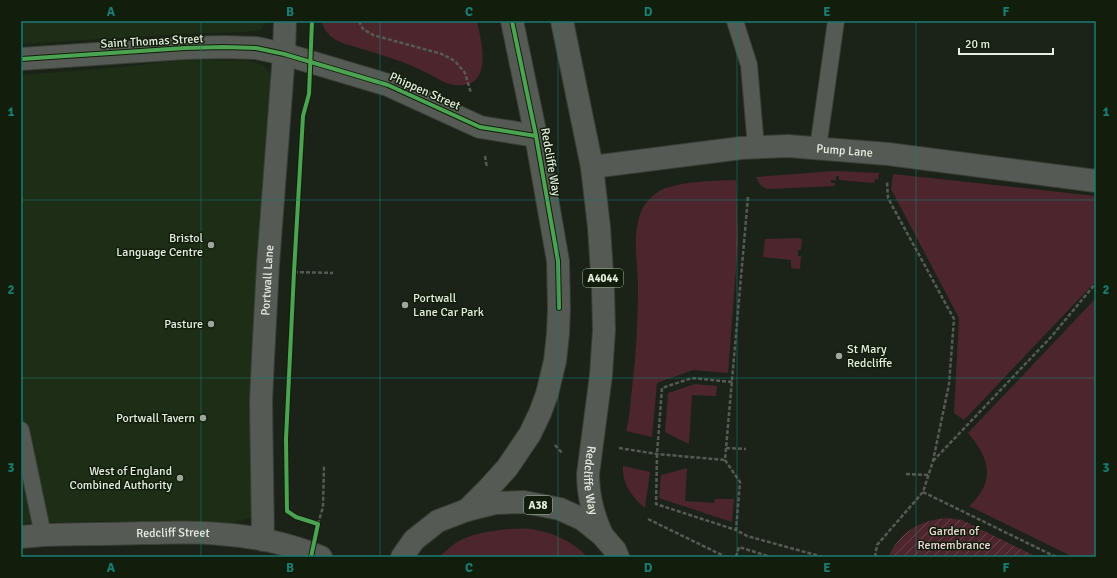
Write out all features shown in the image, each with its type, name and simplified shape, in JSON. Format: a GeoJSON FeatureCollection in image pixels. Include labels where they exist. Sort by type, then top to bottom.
{"type":"FeatureCollection","features":[{"type":"Feature","properties":{"kind":"main road","name":"Redcliffe Way"},"geometry":{"type":"LineString","coordinates":[[467,510],[507,468],[530,434],[547,394],[555,361],[559,308],[558,261],[536,136],[512,21]]}},
{"type":"Feature","properties":{"kind":"main road","name":"Redcliffe Way"},"geometry":{"type":"LineString","coordinates":[[562,21],[592,167],[599,227],[603,288],[604,330],[601,375],[588,474],[588,489],[596,520],[614,550]]}},
{"type":"Feature","properties":{"kind":"main road","name":"A38"},"geometry":{"type":"LineString","coordinates":[[402,557],[414,540],[438,522],[467,510],[495,504],[524,502],[560,509],[582,519],[614,550]]}},
{"type":"Feature","properties":{"kind":"street","name":"Portwall Lane"},"geometry":{"type":"LineString","coordinates":[[263,540],[261,401],[268,265],[284,54],[285,21]]}},
{"type":"Feature","properties":{"kind":"street","name":"Saint Thomas Street"},"geometry":{"type":"LineString","coordinates":[[21,59],[201,48],[256,48],[284,54]]}},
{"type":"Feature","properties":{"kind":"street","name":"Phippen Street"},"geometry":{"type":"LineString","coordinates":[[284,54],[388,85],[480,127],[536,136]]}},
{"type":"Feature","properties":{"kind":"street","name":"Pump Lane"},"geometry":{"type":"LineString","coordinates":[[592,167],[756,147],[788,146],[888,154],[1096,181]]}},
{"type":"Feature","properties":{"kind":"street","name":"Redcliff Street"},"geometry":{"type":"LineString","coordinates":[[21,537],[43,535],[193,532],[238,535],[263,540],[312,553],[321,557]]}},
{"type":"Feature","properties":{"kind":"lane"},"geometry":{"type":"LineString","coordinates":[[735,21],[750,65],[756,147]]}},
{"type":"Feature","properties":{"kind":"lane"},"geometry":{"type":"LineString","coordinates":[[818,148],[836,21]]}},
{"type":"Feature","properties":{"kind":"lane"},"geometry":{"type":"LineString","coordinates":[[21,430],[43,535]]}},
{"type":"Feature","properties":{"kind":"path"},"geometry":{"type":"LineString","coordinates":[[359,21],[363,29],[373,35],[442,54],[454,61],[465,73],[470,88]]}},
{"type":"Feature","properties":{"kind":"path"},"geometry":{"type":"LineString","coordinates":[[875,557],[877,545],[923,492],[932,462],[949,384],[954,319],[888,198],[886,173],[888,154]]}},
{"type":"Feature","properties":{"kind":"path"},"geometry":{"type":"LineString","coordinates":[[736,530],[740,482],[725,460],[748,197]]}},
{"type":"Feature","properties":{"kind":"path"},"geometry":{"type":"LineString","coordinates":[[293,280],[294,264]]}},
{"type":"Feature","properties":{"kind":"path"},"geometry":{"type":"LineString","coordinates":[[294,272],[333,273]]}},
{"type":"Feature","properties":{"kind":"path"},"geometry":{"type":"LineString","coordinates":[[932,462],[1050,337],[1096,283]]}},
{"type":"Feature","properties":{"kind":"path"},"geometry":{"type":"LineString","coordinates":[[732,382],[692,378],[662,388],[657,454],[656,504],[736,530],[747,536],[811,556],[823,557]]}},
{"type":"Feature","properties":{"kind":"path"},"geometry":{"type":"LineString","coordinates":[[555,444],[565,456]]}},
{"type":"Feature","properties":{"kind":"path"},"geometry":{"type":"LineString","coordinates":[[618,448],[657,454],[725,460]]}},
{"type":"Feature","properties":{"kind":"path"},"geometry":{"type":"LineString","coordinates":[[726,448],[746,449]]}},
{"type":"Feature","properties":{"kind":"path"},"geometry":{"type":"LineString","coordinates":[[317,531],[323,507],[324,466]]}},
{"type":"Feature","properties":{"kind":"path"},"geometry":{"type":"LineString","coordinates":[[906,474],[928,475]]}},
{"type":"Feature","properties":{"kind":"path"},"geometry":{"type":"LineString","coordinates":[[923,492],[1056,557]]}},
{"type":"Feature","properties":{"kind":"path"},"geometry":{"type":"LineString","coordinates":[[648,519],[726,557]]}},
{"type":"Feature","properties":{"kind":"path"},"geometry":{"type":"LineString","coordinates":[[310,522],[318,524]]}},
{"type":"Feature","properties":{"kind":"path"},"geometry":{"type":"LineString","coordinates":[[736,557],[739,547],[771,557]]}},
{"type":"Feature","properties":{"kind":"shaded area"},"geometry":{"type":"Polygon","coordinates":[[[21,21],[268,21],[260,30],[245,32],[181,34],[21,44],[21,21]]]}},
{"type":"Feature","properties":{"kind":"shaded area"},"geometry":{"type":"Polygon","coordinates":[[[185,60],[250,61],[263,65],[272,76],[254,508],[251,517],[232,523],[97,521],[21,524],[21,75],[112,68],[185,60]]]}},
{"type":"Feature","properties":{"kind":"green space"},"geometry":{"type":"Polygon","coordinates":[[[322,21],[477,21],[482,44],[483,62],[481,70],[478,77],[473,82],[462,85],[450,84],[405,63],[336,40],[327,32],[322,21]]]}},
{"type":"Feature","properties":{"kind":"green space"},"geometry":{"type":"Polygon","coordinates":[[[834,171],[879,173],[878,179],[875,179],[874,183],[839,180],[839,176],[836,176],[836,180],[831,180],[831,183],[835,183],[835,186],[769,189],[762,186],[756,177],[834,171]]]}},
{"type":"Feature","properties":{"kind":"green space"},"geometry":{"type":"Polygon","coordinates":[[[893,174],[1096,196],[1096,281],[964,420],[954,413],[959,318],[891,189],[893,174]]]}},
{"type":"Feature","properties":{"kind":"green space"},"geometry":{"type":"Polygon","coordinates":[[[736,180],[738,242],[728,373],[693,370],[657,383],[652,437],[626,431],[636,350],[638,286],[636,237],[640,213],[651,198],[665,188],[695,182],[736,180]]]}},
{"type":"Feature","properties":{"kind":"green space"},"geometry":{"type":"Polygon","coordinates":[[[765,239],[802,239],[801,250],[798,250],[798,256],[801,256],[800,269],[791,268],[791,260],[763,257],[765,239]]]}},
{"type":"Feature","properties":{"kind":"green space"},"geometry":{"type":"Polygon","coordinates":[[[1096,298],[1096,557],[1073,557],[969,506],[978,497],[983,488],[987,470],[981,452],[968,433],[1096,298]]]}},
{"type":"Feature","properties":{"kind":"green space"},"geometry":{"type":"Polygon","coordinates":[[[695,384],[717,386],[716,396],[692,395],[689,444],[665,432],[668,393],[695,384]]]}},
{"type":"Feature","properties":{"kind":"green space"},"geometry":{"type":"Polygon","coordinates":[[[623,466],[650,472],[645,508],[629,490],[624,479],[623,466]]]}},
{"type":"Feature","properties":{"kind":"green space"},"geometry":{"type":"Polygon","coordinates":[[[687,468],[685,501],[714,503],[715,499],[734,499],[732,522],[659,498],[661,475],[687,468]]]}},
{"type":"Feature","properties":{"kind":"green space","name":"Garden of Remembrance"},"geometry":{"type":"Polygon","coordinates":[[[947,518],[962,520],[1037,557],[888,557],[898,541],[912,529],[928,521],[947,518]]]}},
{"type":"Feature","properties":{"kind":"green space"},"geometry":{"type":"Polygon","coordinates":[[[509,529],[531,529],[547,532],[569,542],[587,557],[439,557],[454,544],[467,537],[509,529]]]}},
{"type":"Feature","properties":{"kind":"cycle path"},"geometry":{"type":"LineString","coordinates":[[311,557],[318,524],[296,517],[287,511],[286,439],[303,116],[309,94],[312,21]]}},
{"type":"Feature","properties":{"kind":"cycle path"},"geometry":{"type":"LineString","coordinates":[[512,21],[536,136],[558,261],[559,308]]}},
{"type":"Feature","properties":{"kind":"cycle path"},"geometry":{"type":"LineString","coordinates":[[21,59],[185,48],[256,48],[284,54],[388,85],[480,127],[536,136]]}},
{"type":"Feature","properties":{"kind":"place","name":"Bristol Language Centre"},"geometry":{"type":"Point","coordinates":[211,245]}},
{"type":"Feature","properties":{"kind":"place","name":"Portwall Lane Car Park"},"geometry":{"type":"Point","coordinates":[405,305]}},
{"type":"Feature","properties":{"kind":"place","name":"Pasture"},"geometry":{"type":"Point","coordinates":[211,324]}},
{"type":"Feature","properties":{"kind":"place","name":"St Mary Redcliffe"},"geometry":{"type":"Point","coordinates":[839,356]}},
{"type":"Feature","properties":{"kind":"place","name":"Portwall Tavern"},"geometry":{"type":"Point","coordinates":[203,418]}},
{"type":"Feature","properties":{"kind":"place","name":"West of England Combined Authority"},"geometry":{"type":"Point","coordinates":[180,478]}}]}
